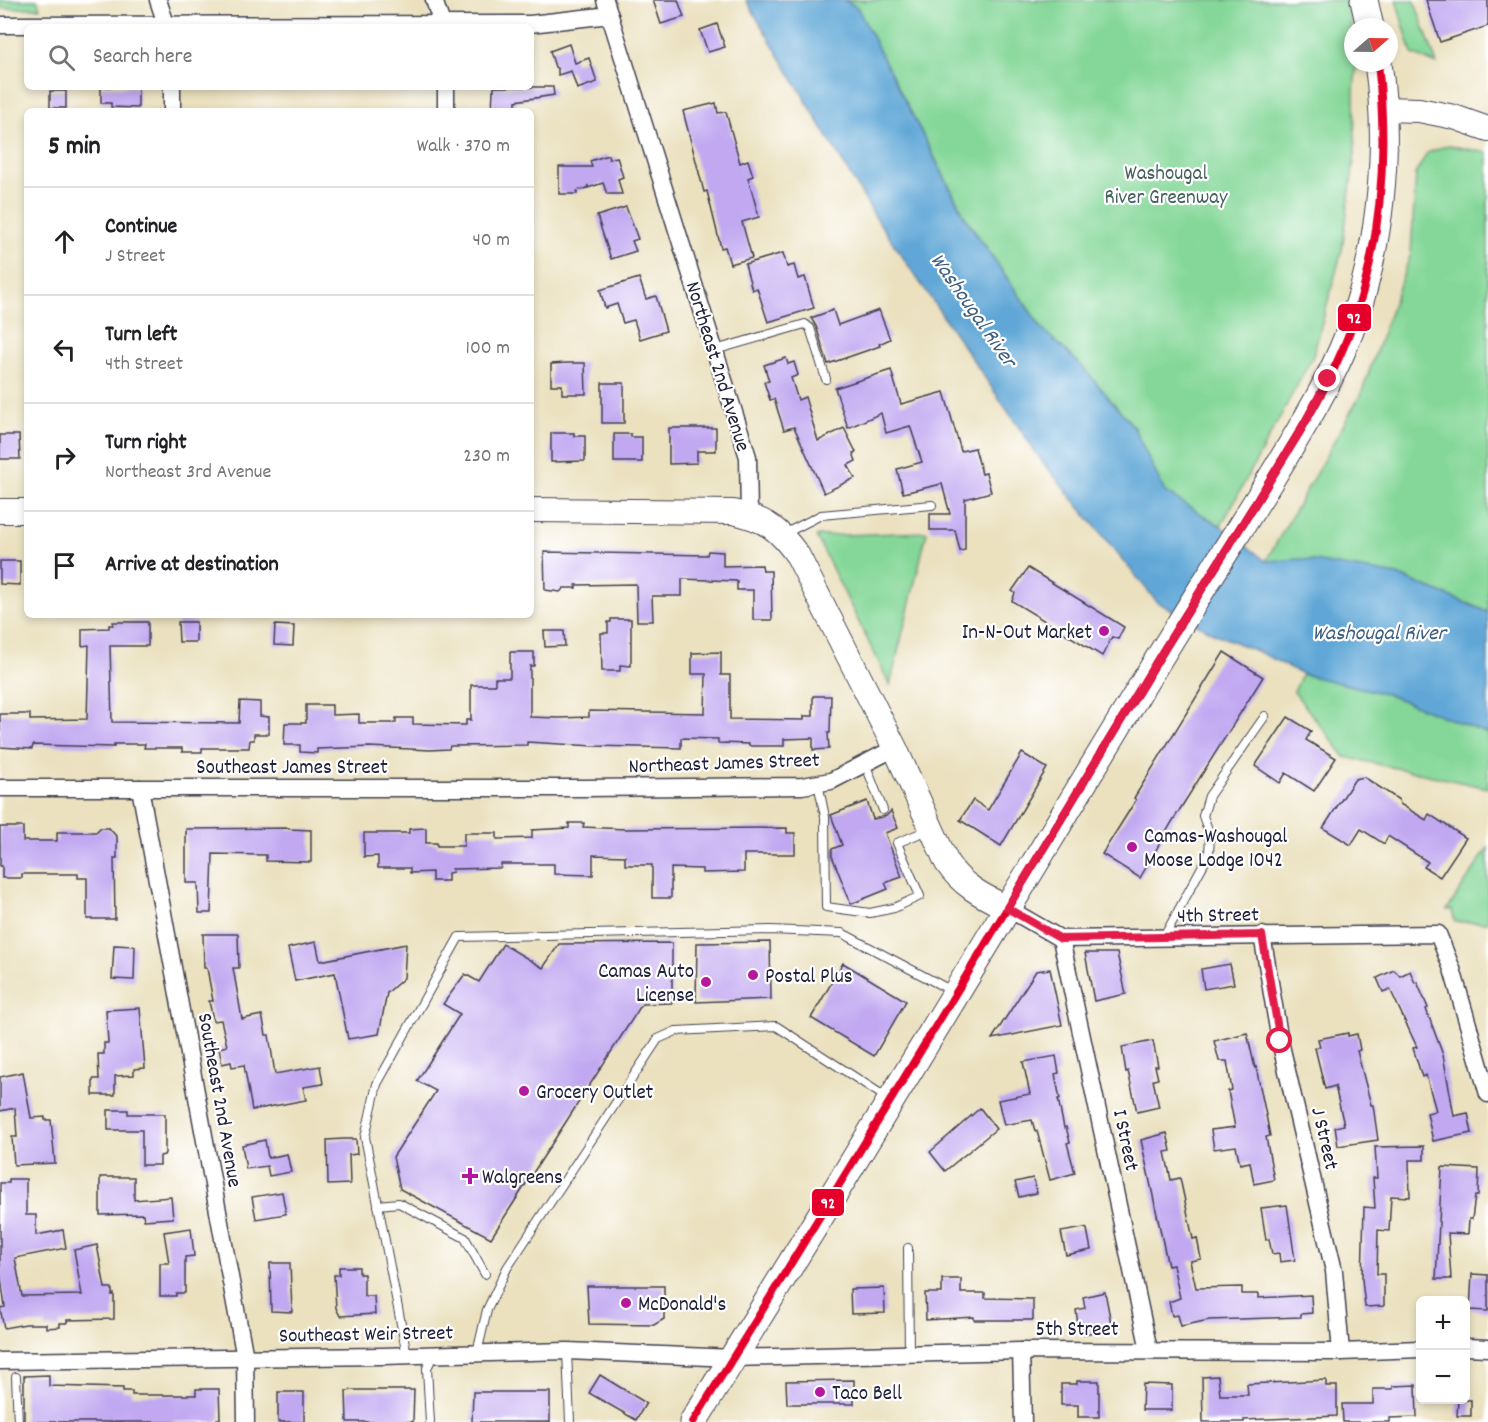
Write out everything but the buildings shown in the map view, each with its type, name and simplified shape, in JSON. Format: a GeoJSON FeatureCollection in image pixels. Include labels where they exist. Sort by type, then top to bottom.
{"type":"FeatureCollection","features":[{"type":"Feature","properties":{"kind":"main road"},"geometry":{"type":"LineString","coordinates":[[1364,0],[1368,18]]}},
{"type":"Feature","properties":{"kind":"main road"},"geometry":{"type":"LineString","coordinates":[[693,1422],[1166,646],[1301,430],[1328,379],[1350,331],[1375,231],[1382,176],[1383,110],[1379,72]]}},
{"type":"Feature","properties":{"kind":"street"},"geometry":{"type":"LineString","coordinates":[[158,0],[166,24]]}},
{"type":"Feature","properties":{"kind":"street"},"geometry":{"type":"LineString","coordinates":[[434,0],[442,24]]}},
{"type":"Feature","properties":{"kind":"street"},"geometry":{"type":"LineString","coordinates":[[530,24],[608,8]]}},
{"type":"Feature","properties":{"kind":"street","name":"Northeast 2nd Avenue"},"geometry":{"type":"LineString","coordinates":[[608,8],[748,457],[749,515]]}},
{"type":"Feature","properties":{"kind":"street"},"geometry":{"type":"LineString","coordinates":[[0,25],[24,25]]}},
{"type":"Feature","properties":{"kind":"street"},"geometry":{"type":"LineString","coordinates":[[172,90],[172,108]]}},
{"type":"Feature","properties":{"kind":"street"},"geometry":{"type":"LineString","coordinates":[[446,90],[446,108]]}},
{"type":"Feature","properties":{"kind":"street"},"geometry":{"type":"LineString","coordinates":[[1383,110],[1419,110],[1454,117],[1488,129]]}},
{"type":"Feature","properties":{"kind":"street"},"geometry":{"type":"LineString","coordinates":[[534,510],[713,511],[749,515],[783,534],[798,556],[894,748],[947,863],[956,876],[971,889],[1061,939]]}},
{"type":"Feature","properties":{"kind":"street"},"geometry":{"type":"LineString","coordinates":[[0,511],[24,511]]}},
{"type":"Feature","properties":{"kind":"street","name":"Northeast James Street"},"geometry":{"type":"LineString","coordinates":[[583,788],[802,786],[831,781],[894,748]]}},
{"type":"Feature","properties":{"kind":"street","name":"Southeast James Street"},"geometry":{"type":"LineString","coordinates":[[0,788],[583,788]]}},
{"type":"Feature","properties":{"kind":"street","name":"Southeast 2nd Avenue"},"geometry":{"type":"LineString","coordinates":[[140,788],[245,1358],[246,1422]]}},
{"type":"Feature","properties":{"kind":"street","name":"4th Street"},"geometry":{"type":"LineString","coordinates":[[1061,939],[1438,934],[1452,969],[1488,1094]]}},
{"type":"Feature","properties":{"kind":"street","name":"J Street"},"geometry":{"type":"LineString","coordinates":[[1262,935],[1280,1041],[1334,1271],[1341,1352]]}},
{"type":"Feature","properties":{"kind":"street","name":"I Street"},"geometry":{"type":"LineString","coordinates":[[1061,939],[1149,1350]]}},
{"type":"Feature","properties":{"kind":"street"},"geometry":{"type":"LineString","coordinates":[[1470,1347],[1488,1348]]}},
{"type":"Feature","properties":{"kind":"street","name":"5th Street"},"geometry":{"type":"LineString","coordinates":[[733,1358],[1021,1351],[1341,1352],[1416,1349]]}},
{"type":"Feature","properties":{"kind":"street"},"geometry":{"type":"LineString","coordinates":[[1021,1351],[1023,1422]]}},
{"type":"Feature","properties":{"kind":"street","name":"Southeast Weir Street"},"geometry":{"type":"LineString","coordinates":[[0,1361],[567,1352],[733,1358]]}},
{"type":"Feature","properties":{"kind":"lane"},"geometry":{"type":"LineString","coordinates":[[715,350],[805,324],[810,328],[826,379]]}},
{"type":"Feature","properties":{"kind":"lane"},"geometry":{"type":"LineString","coordinates":[[783,534],[821,515],[932,505]]}},
{"type":"Feature","properties":{"kind":"lane"},"geometry":{"type":"LineString","coordinates":[[1164,937],[1209,854],[1210,835],[1203,816],[1209,796],[1265,716]]}},
{"type":"Feature","properties":{"kind":"lane"},"geometry":{"type":"LineString","coordinates":[[865,763],[883,810]]}},
{"type":"Feature","properties":{"kind":"lane"},"geometry":{"type":"LineString","coordinates":[[818,783],[825,817],[826,907],[870,913],[894,908],[920,896],[893,834]]}},
{"type":"Feature","properties":{"kind":"lane"},"geometry":{"type":"LineString","coordinates":[[897,843],[931,829]]}},
{"type":"Feature","properties":{"kind":"lane"},"geometry":{"type":"LineString","coordinates":[[407,1355],[365,1137],[377,1084],[459,937],[770,930],[842,933],[955,992]]}},
{"type":"Feature","properties":{"kind":"lane"},"geometry":{"type":"LineString","coordinates":[[477,1353],[487,1310],[507,1268],[658,1039],[676,1031],[776,1026],[890,1100]]}},
{"type":"Feature","properties":{"kind":"lane"},"geometry":{"type":"LineString","coordinates":[[378,1205],[399,1203],[465,1238],[485,1274]]}},
{"type":"Feature","properties":{"kind":"lane"},"geometry":{"type":"LineString","coordinates":[[908,1248],[909,1354]]}},
{"type":"Feature","properties":{"kind":"lane"},"geometry":{"type":"LineString","coordinates":[[567,1352],[570,1422]]}},
{"type":"Feature","properties":{"kind":"lane"},"geometry":{"type":"LineString","coordinates":[[430,1422],[427,1368],[434,1354]]}},
{"type":"Feature","properties":{"kind":"lane"},"geometry":{"type":"LineString","coordinates":[[16,1377],[18,1422]]}},
{"type":"Feature","properties":{"kind":"green space"},"geometry":{"type":"Polygon","coordinates":[[[0,0],[37,0],[40,8],[0,8],[0,0]]]}},
{"type":"Feature","properties":{"kind":"green space","name":"Washougal River Greenway"},"geometry":{"type":"Polygon","coordinates":[[[845,0],[1345,0],[1350,18],[1344,18],[1344,72],[1356,72],[1355,153],[1342,250],[1313,356],[1221,526],[1164,492],[1133,426],[1081,365],[1043,330],[966,218],[857,8],[845,0]]]}},
{"type":"Feature","properties":{"kind":"green space"},"geometry":{"type":"Polygon","coordinates":[[[1396,0],[1414,0],[1437,64],[1412,54],[1396,0]]]}},
{"type":"Feature","properties":{"kind":"green space"},"geometry":{"type":"Polygon","coordinates":[[[1448,145],[1488,153],[1488,612],[1397,575],[1266,561],[1361,394],[1411,253],[1416,173],[1427,153],[1448,145]]]}},
{"type":"Feature","properties":{"kind":"green space"},"geometry":{"type":"Polygon","coordinates":[[[927,532],[890,685],[816,536],[927,532]]]}},
{"type":"Feature","properties":{"kind":"green space"},"geometry":{"type":"Polygon","coordinates":[[[1302,674],[1386,694],[1488,734],[1488,788],[1345,757],[1294,692],[1302,674]]]}},
{"type":"Feature","properties":{"kind":"green space"},"geometry":{"type":"Polygon","coordinates":[[[1488,848],[1488,922],[1455,922],[1452,910],[1447,910],[1488,848]]]}},
{"type":"Feature","properties":{"kind":"water","name":"Washougal River"},"geometry":{"type":"Polygon","coordinates":[[[746,0],[845,0],[857,7],[966,219],[1043,330],[1081,365],[1133,426],[1165,492],[1221,526],[1266,561],[1302,559],[1397,575],[1488,612],[1488,734],[1386,694],[1302,674],[1261,653],[1213,633],[1157,602],[1041,460],[874,215],[746,0]]]}},
{"type":"Feature","properties":{"kind":"transit line","name":"92"},"geometry":{"type":"LineString","coordinates":[[693,1422],[1158,659],[1295,440],[1325,387],[1350,331],[1361,298],[1376,232],[1382,165],[1379,72]]}},
{"type":"Feature","properties":{"kind":"place","name":"In-N-Out Market"},"geometry":{"type":"Point","coordinates":[1104,631]}},
{"type":"Feature","properties":{"kind":"place","name":"Camas-Washougal Moose Lodge 1042"},"geometry":{"type":"Point","coordinates":[1132,847]}},
{"type":"Feature","properties":{"kind":"place","name":"Postal Plus"},"geometry":{"type":"Point","coordinates":[753,975]}},
{"type":"Feature","properties":{"kind":"place","name":"Camas Auto License"},"geometry":{"type":"Point","coordinates":[706,982]}},
{"type":"Feature","properties":{"kind":"place","name":"Grocery Outlet"},"geometry":{"type":"Point","coordinates":[524,1091]}},
{"type":"Feature","properties":{"kind":"place","name":"Walgreens"},"geometry":{"type":"Point","coordinates":[470,1176]}},
{"type":"Feature","properties":{"kind":"place","name":"McDonald's"},"geometry":{"type":"Point","coordinates":[626,1303]}},
{"type":"Feature","properties":{"kind":"place","name":"Taco Bell"},"geometry":{"type":"Point","coordinates":[820,1392]}},
{"type":"Feature","properties":{"kind":"route"},"geometry":{"type":"LineString","coordinates":[[1280,1041],[1262,935],[1061,939],[1007,908],[1166,646],[1301,430],[1328,379]]}}]}
